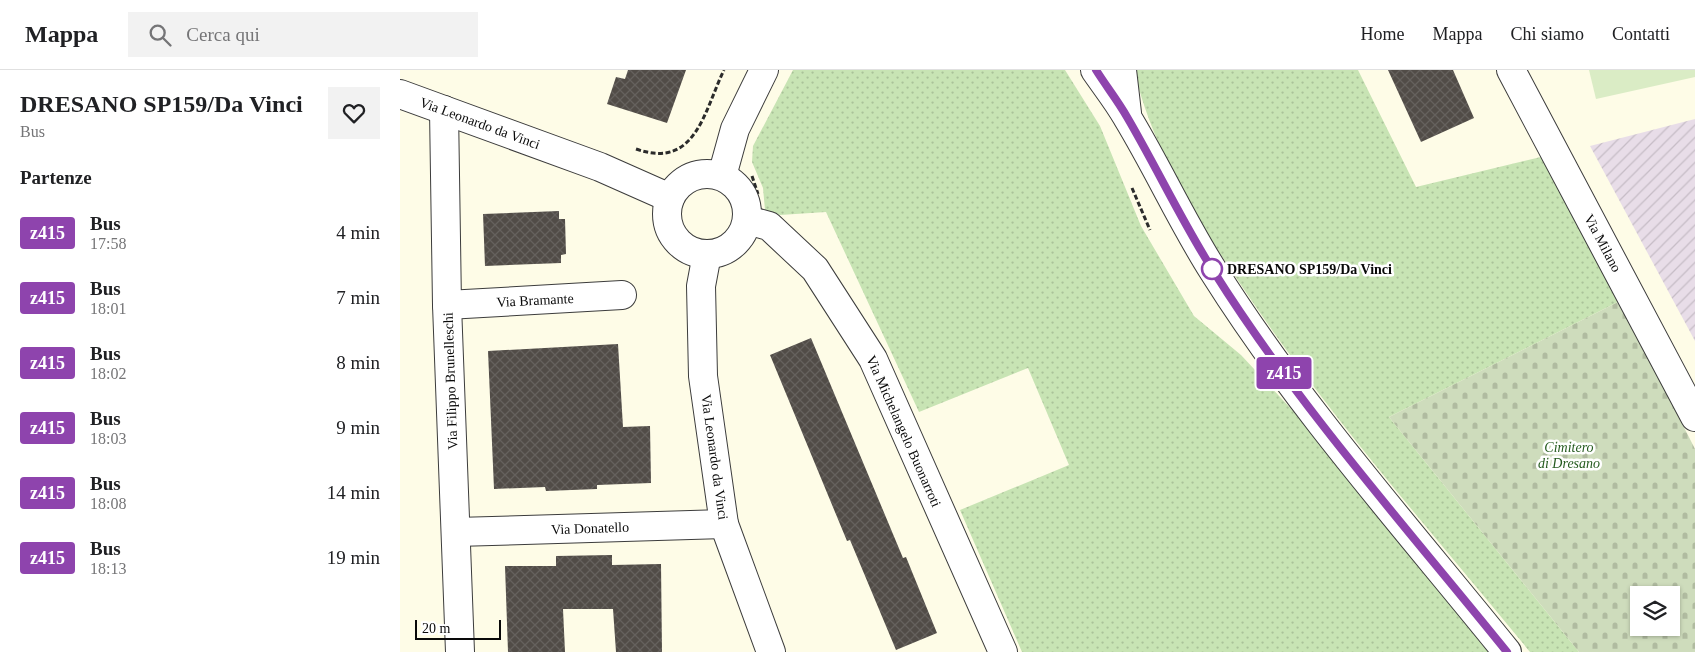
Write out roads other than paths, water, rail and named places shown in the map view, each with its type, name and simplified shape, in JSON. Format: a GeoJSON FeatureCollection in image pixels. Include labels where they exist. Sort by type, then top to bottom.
{"type":"FeatureCollection","features":[{"type":"Feature","properties":{"kind":"street"},"geometry":{"type":"LineString","coordinates":[[722,176],[736,129],[764,70]]}},
{"type":"Feature","properties":{"kind":"street"},"geometry":{"type":"LineString","coordinates":[[1096,70],[1127,117],[1177,210],[1214,273],[1273,358],[1333,438],[1507,652]]}},
{"type":"Feature","properties":{"kind":"street"},"geometry":{"type":"LineString","coordinates":[[1122,70],[1127,117]]}},
{"type":"Feature","properties":{"kind":"street","name":"Via Milano"},"geometry":{"type":"LineString","coordinates":[[1511,70],[1695,417]]}},
{"type":"Feature","properties":{"kind":"street","name":"Via Leonardo da Vinci"},"geometry":{"type":"LineString","coordinates":[[400,94],[600,167],[670,198]]}},
{"type":"Feature","properties":{"kind":"street","name":"Via Filippo Brunelleschi"},"geometry":{"type":"LineString","coordinates":[[444,110],[448,305],[460,652]]}},
{"type":"Feature","properties":{"kind":"street"},"geometry":{"type":"LineString","coordinates":[[703,174],[722,176],[736,186],[744,198],[747,220],[744,231],[736,242],[724,250],[707,254],[691,250],[679,242],[670,229],[667,214],[670,198],[679,185],[690,177],[703,174]]}},
{"type":"Feature","properties":{"kind":"street","name":"Via Michelangelo Buonarroti"},"geometry":{"type":"LineString","coordinates":[[747,220],[769,226],[815,269],[874,359],[1003,652]]}},
{"type":"Feature","properties":{"kind":"street","name":"Via Leonardo da Vinci"},"geometry":{"type":"LineString","coordinates":[[707,254],[701,286],[703,376],[724,524],[771,652]]}},
{"type":"Feature","properties":{"kind":"street","name":"Via Bramante"},"geometry":{"type":"LineString","coordinates":[[448,305],[622,295]]}},
{"type":"Feature","properties":{"kind":"street","name":"Via Donatello"},"geometry":{"type":"LineString","coordinates":[[456,532],[724,524]]}},
{"type":"Feature","properties":{"kind":"place","name":"DRESANO SP159/Da Vinci"},"geometry":{"type":"Point","coordinates":[1212,269]}},
{"type":"Feature","properties":{"kind":"park label","name":"Cimitero di Dresano"},"geometry":{"type":"Point","coordinates":[1569,456]}}]}
